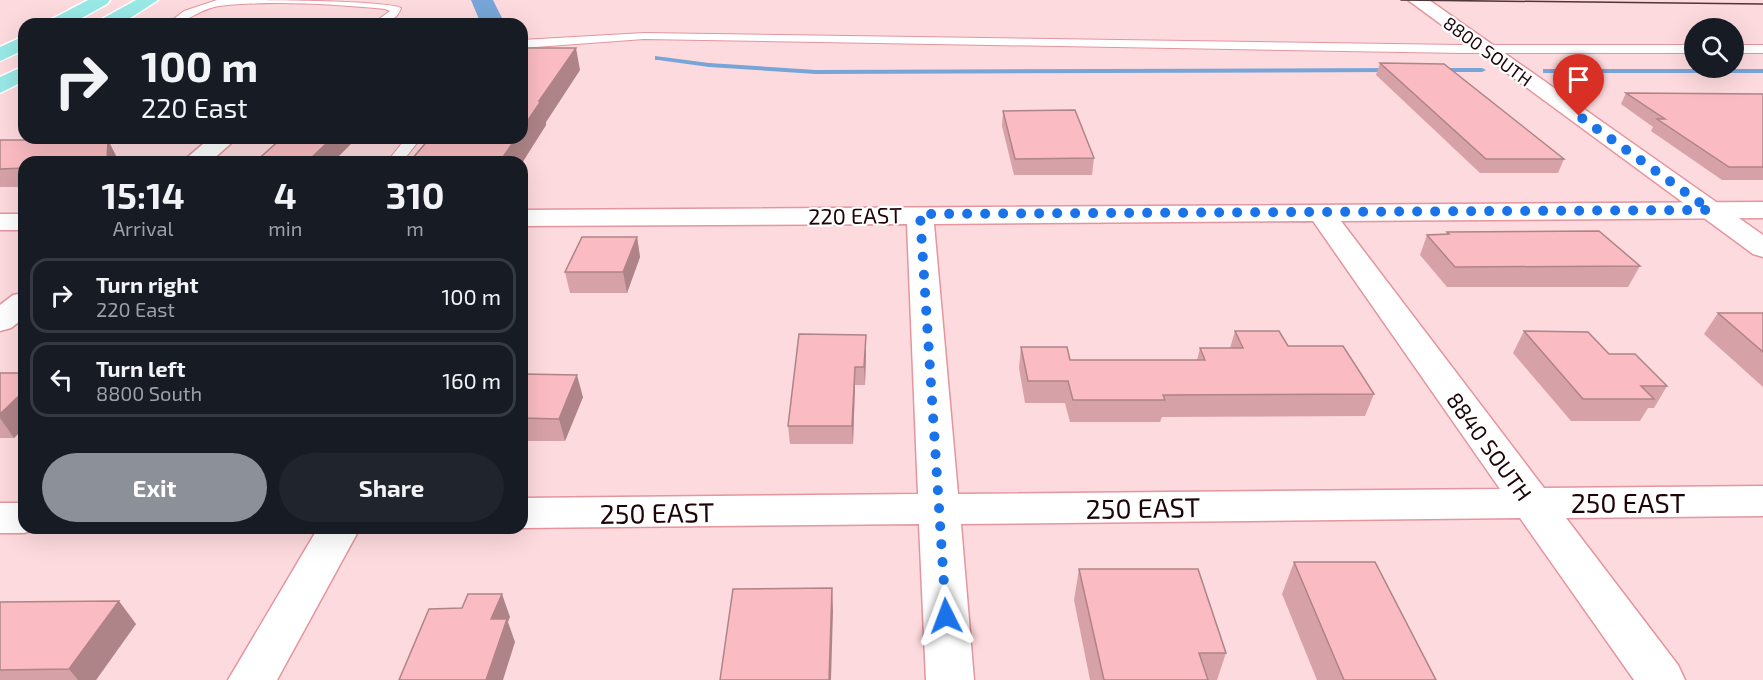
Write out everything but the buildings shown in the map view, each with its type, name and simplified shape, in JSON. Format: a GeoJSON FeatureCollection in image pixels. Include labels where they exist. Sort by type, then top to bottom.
{"type":"FeatureCollection","features":[{"type":"Feature","properties":{"kind":"main road"},"geometry":{"type":"LineString","coordinates":[[68,18],[101,0]]}},
{"type":"Feature","properties":{"kind":"main road"},"geometry":{"type":"LineString","coordinates":[[118,18],[149,0]]}},
{"type":"Feature","properties":{"kind":"main road"},"geometry":{"type":"LineString","coordinates":[[0,55],[18,45]]}},
{"type":"Feature","properties":{"kind":"main road"},"geometry":{"type":"LineString","coordinates":[[0,86],[18,76]]}},
{"type":"Feature","properties":{"kind":"street","name":"8800 SOUTH"},"geometry":{"type":"LineString","coordinates":[[1418,0],[1763,248]]}},
{"type":"Feature","properties":{"kind":"street"},"geometry":{"type":"LineString","coordinates":[[202,156],[218,144]]}},
{"type":"Feature","properties":{"kind":"street","name":"220 EAST"},"geometry":{"type":"LineString","coordinates":[[528,218],[1763,210]]}},
{"type":"Feature","properties":{"kind":"street","name":"8840 SOUTH"},"geometry":{"type":"LineString","coordinates":[[1320,212],[1661,680]]}},
{"type":"Feature","properties":{"kind":"street"},"geometry":{"type":"LineString","coordinates":[[920,214],[950,680]]}},
{"type":"Feature","properties":{"kind":"street"},"geometry":{"type":"LineString","coordinates":[[0,222],[18,222]]}},
{"type":"Feature","properties":{"kind":"street"},"geometry":{"type":"LineString","coordinates":[[0,321],[18,307]]}},
{"type":"Feature","properties":{"kind":"street","name":"250 EAST"},"geometry":{"type":"LineString","coordinates":[[528,513],[1763,501]]}},
{"type":"Feature","properties":{"kind":"street"},"geometry":{"type":"LineString","coordinates":[[0,518],[18,518]]}},
{"type":"Feature","properties":{"kind":"street"},"geometry":{"type":"LineString","coordinates":[[252,680],[336,534]]}},
{"type":"Feature","properties":{"kind":"lane"},"geometry":{"type":"LineString","coordinates":[[183,18],[201,7],[234,2],[363,3],[392,6],[396,9],[395,12],[386,18]]}},
{"type":"Feature","properties":{"kind":"lane"},"geometry":{"type":"LineString","coordinates":[[528,44],[656,36],[1486,49],[1684,49]]}},
{"type":"Feature","properties":{"kind":"lane"},"geometry":{"type":"LineString","coordinates":[[1744,49],[1763,50]]}},
{"type":"Feature","properties":{"kind":"lane"},"geometry":{"type":"LineString","coordinates":[[399,156],[409,144]]}},
{"type":"Feature","properties":{"kind":"waterway"},"geometry":{"type":"LineString","coordinates":[[482,0],[490,18]]}},
{"type":"Feature","properties":{"kind":"waterway"},"geometry":{"type":"LineString","coordinates":[[658,58],[709,65],[816,72],[1394,70]]}},
{"type":"Feature","properties":{"kind":"waterway"},"geometry":{"type":"LineString","coordinates":[[1438,70],[1482,70]]}},
{"type":"Feature","properties":{"kind":"waterway"},"geometry":{"type":"LineString","coordinates":[[1546,71],[1763,71]]}},
{"type":"Feature","properties":{"kind":"tram line"},"geometry":{"type":"LineString","coordinates":[[1401,0],[1763,4]]}},
{"type":"Feature","properties":{"kind":"route"},"geometry":{"type":"LineString","coordinates":[[946,616],[920,214],[1710,210],[1579,116]]}}]}
